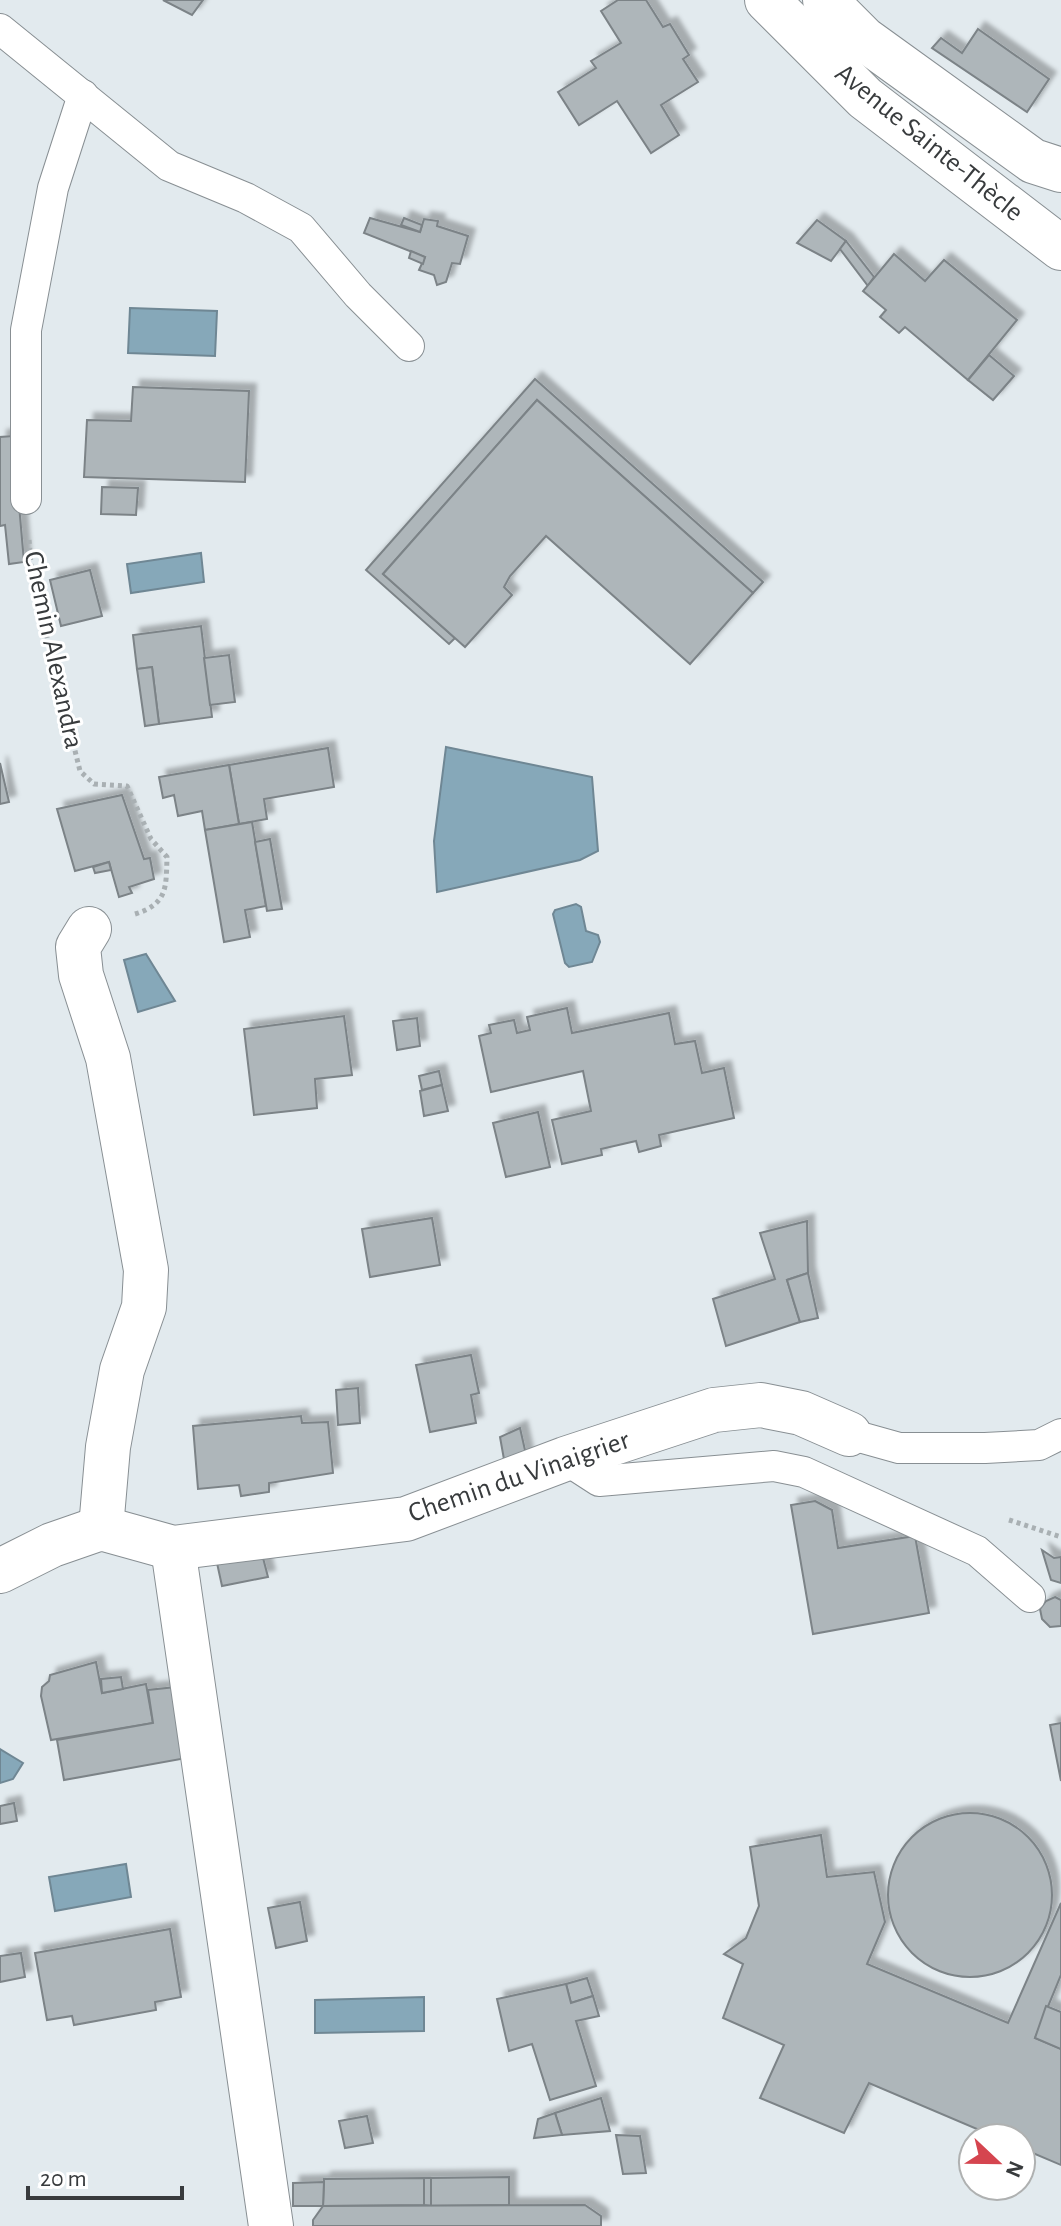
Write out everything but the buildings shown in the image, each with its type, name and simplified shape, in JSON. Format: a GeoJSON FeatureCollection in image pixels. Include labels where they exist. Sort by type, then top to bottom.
{"type":"FeatureCollection","features":[{"type":"Feature","properties":{"kind":"street","name":"Avenue Sainte-Thècle"},"geometry":{"type":"LineString","coordinates":[[767,0],[865,98],[1061,248]]}},
{"type":"Feature","properties":{"kind":"street","name":"Avenue Sainte-Thècle"},"geometry":{"type":"LineString","coordinates":[[825,0],[864,39],[1021,153],[1033,161],[1061,170]]}},
{"type":"Feature","properties":{"kind":"street"},"geometry":{"type":"LineString","coordinates":[[0,1571],[52,1545],[101,1528],[108,1447],[122,1370],[144,1307],[146,1270],[108,1058],[81,975],[78,947],[89,929]]}},
{"type":"Feature","properties":{"kind":"street","name":"Chemin du Vinaigrier"},"geometry":{"type":"LineString","coordinates":[[101,1528],[173,1548],[406,1519],[565,1459],[714,1410],[761,1405],[801,1413],[849,1434]]}},
{"type":"Feature","properties":{"kind":"street"},"geometry":{"type":"LineString","coordinates":[[173,1548],[271,2226]]}},
{"type":"Feature","properties":{"kind":"lane"},"geometry":{"type":"LineString","coordinates":[[0,29],[169,166],[246,198],[301,228],[358,295],[409,346]]}},
{"type":"Feature","properties":{"kind":"lane"},"geometry":{"type":"LineString","coordinates":[[26,499],[26,330],[53,188],[83,95]]}},
{"type":"Feature","properties":{"kind":"lane"},"geometry":{"type":"LineString","coordinates":[[849,1434],[899,1448],[1039,1445],[1061,1434]]}},
{"type":"Feature","properties":{"kind":"lane"},"geometry":{"type":"LineString","coordinates":[[565,1459],[599,1481],[774,1466],[804,1472],[977,1551],[1030,1597]]}},
{"type":"Feature","properties":{"kind":"path","name":"Chemin Alexandra"},"geometry":{"type":"LineString","coordinates":[[26,499],[32,576],[80,771],[94,784],[127,786],[151,839],[167,857],[166,889],[152,909],[89,929]]}},
{"type":"Feature","properties":{"kind":"water"},"geometry":{"type":"Polygon","coordinates":[[[130,308],[217,311],[215,356],[128,353],[130,308]]]}},
{"type":"Feature","properties":{"kind":"water"},"geometry":{"type":"Polygon","coordinates":[[[201,553],[204,582],[131,593],[127,564],[201,553]]]}},
{"type":"Feature","properties":{"kind":"water"},"geometry":{"type":"Polygon","coordinates":[[[446,747],[592,777],[598,851],[580,860],[437,892],[434,841],[446,747]]]}},
{"type":"Feature","properties":{"kind":"water"},"geometry":{"type":"Polygon","coordinates":[[[576,904],[581,907],[586,931],[598,935],[600,942],[592,962],[569,967],[565,963],[553,914],[555,910],[576,904]]]}},
{"type":"Feature","properties":{"kind":"water"},"geometry":{"type":"Polygon","coordinates":[[[146,954],[175,1001],[138,1012],[124,960],[146,954]]]}},
{"type":"Feature","properties":{"kind":"water"},"geometry":{"type":"Polygon","coordinates":[[[0,1749],[23,1763],[13,1779],[0,1783],[0,1749]]]}},
{"type":"Feature","properties":{"kind":"water"},"geometry":{"type":"Polygon","coordinates":[[[126,1864],[131,1897],[55,1911],[49,1877],[126,1864]]]}},
{"type":"Feature","properties":{"kind":"water"},"geometry":{"type":"Polygon","coordinates":[[[424,1997],[424,2031],[315,2033],[315,2000],[424,1997]]]}}]}
